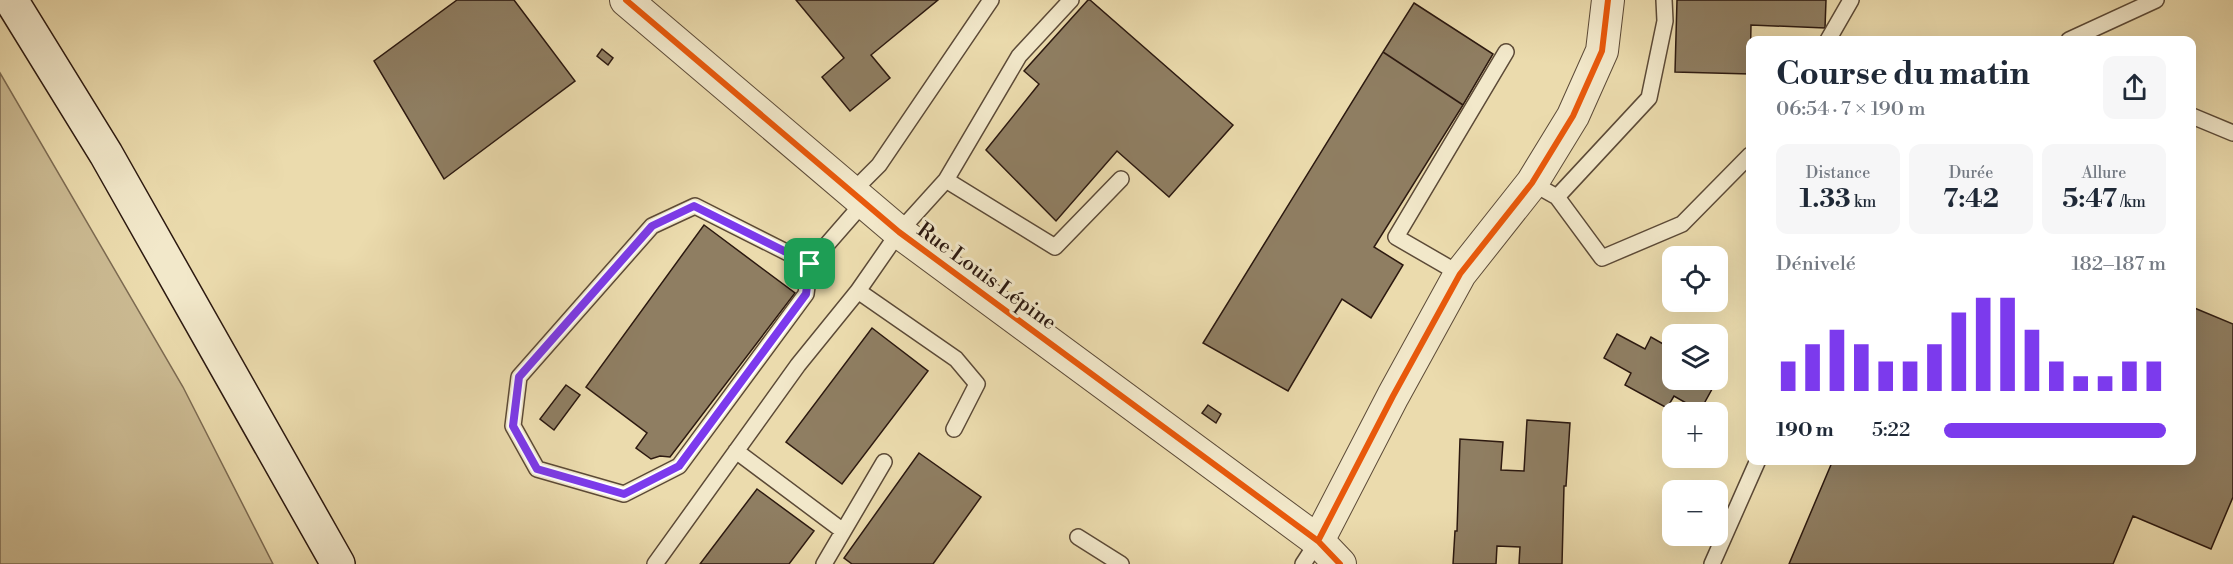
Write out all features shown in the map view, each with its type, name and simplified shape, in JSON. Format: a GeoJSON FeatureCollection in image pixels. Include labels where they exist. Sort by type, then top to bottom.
{"type":"FeatureCollection","features":[{"type":"Feature","properties":{"kind":"main road"},"geometry":{"type":"LineString","coordinates":[[11,0],[106,154],[338,564]]}},
{"type":"Feature","properties":{"kind":"main road"},"geometry":{"type":"LineString","coordinates":[[239,392],[315,564]]}},
{"type":"Feature","properties":{"kind":"street","name":"Rue Louis Lépine"},"geometry":{"type":"LineString","coordinates":[[626,0],[899,232],[1311,553],[1340,564]]}},
{"type":"Feature","properties":{"kind":"street"},"geometry":{"type":"LineString","coordinates":[[1311,553],[1460,274],[1545,190],[1573,116],[1602,51],[1608,0]]}},
{"type":"Feature","properties":{"kind":"lane"},"geometry":{"type":"LineString","coordinates":[[810,264],[694,206],[652,226],[519,377],[513,426],[537,469],[624,494],[679,466],[806,294],[810,264],[991,0]]}},
{"type":"Feature","properties":{"kind":"lane"},"geometry":{"type":"LineString","coordinates":[[655,564],[798,365],[858,291],[899,232],[946,180],[1019,56],[1071,0]]}},
{"type":"Feature","properties":{"kind":"lane"},"geometry":{"type":"LineString","coordinates":[[1664,0],[1665,21],[1649,98],[1545,190],[1602,258],[1682,224],[1746,159]]}},
{"type":"Feature","properties":{"kind":"lane"},"geometry":{"type":"LineString","coordinates":[[1830,36],[1851,0]]}},
{"type":"Feature","properties":{"kind":"lane"},"geometry":{"type":"LineString","coordinates":[[2078,36],[2156,0]]}},
{"type":"Feature","properties":{"kind":"lane"},"geometry":{"type":"LineString","coordinates":[[1460,274],[1396,237],[1506,52]]}},
{"type":"Feature","properties":{"kind":"lane"},"geometry":{"type":"LineString","coordinates":[[2196,118],[2233,133]]}},
{"type":"Feature","properties":{"kind":"lane"},"geometry":{"type":"LineString","coordinates":[[946,180],[1055,247],[1121,179]]}},
{"type":"Feature","properties":{"kind":"lane"},"geometry":{"type":"LineString","coordinates":[[858,291],[956,358],[977,384],[954,429]]}},
{"type":"Feature","properties":{"kind":"lane"},"geometry":{"type":"LineString","coordinates":[[736,451],[843,531]]}},
{"type":"Feature","properties":{"kind":"lane"},"geometry":{"type":"LineString","coordinates":[[824,564],[884,462]]}},
{"type":"Feature","properties":{"kind":"lane"},"geometry":{"type":"LineString","coordinates":[[1712,564],[1756,465]]}},
{"type":"Feature","properties":{"kind":"lane"},"geometry":{"type":"LineString","coordinates":[[1078,537],[1121,564]]}},
{"type":"Feature","properties":{"kind":"shaded area"},"geometry":{"type":"Polygon","coordinates":[[[0,73],[183,387],[273,564],[0,564],[0,73]]]}},
{"type":"Feature","properties":{"kind":"building"},"geometry":{"type":"Polygon","coordinates":[[[457,0],[514,0],[575,81],[444,179],[374,61],[457,0]]]}},
{"type":"Feature","properties":{"kind":"building"},"geometry":{"type":"Polygon","coordinates":[[[796,0],[938,0],[871,55],[890,78],[850,111],[822,77],[844,58],[796,0]]]}},
{"type":"Feature","properties":{"kind":"building"},"geometry":{"type":"Polygon","coordinates":[[[1088,0],[1233,125],[1169,197],[1117,151],[1056,221],[986,150],[1039,84],[1024,71],[1088,0]]]}},
{"type":"Feature","properties":{"kind":"building"},"geometry":{"type":"Polygon","coordinates":[[[1677,0],[1826,0],[1825,28],[1751,25],[1751,36],[1746,36],[1746,74],[1675,72],[1677,0]]]}},
{"type":"Feature","properties":{"kind":"building"},"geometry":{"type":"Polygon","coordinates":[[[1414,3],[1493,54],[1463,105],[1383,52],[1414,3]]]}},
{"type":"Feature","properties":{"kind":"building"},"geometry":{"type":"Polygon","coordinates":[[[602,49],[613,58],[608,65],[597,56],[602,49]]]}},
{"type":"Feature","properties":{"kind":"building"},"geometry":{"type":"Polygon","coordinates":[[[1383,52],[1463,105],[1374,247],[1403,265],[1371,318],[1342,299],[1288,391],[1203,343],[1383,52]]]}},
{"type":"Feature","properties":{"kind":"building"},"geometry":{"type":"Polygon","coordinates":[[[704,225],[795,293],[670,457],[660,456],[651,459],[636,448],[647,433],[586,387],[704,225]]]}},
{"type":"Feature","properties":{"kind":"building"},"geometry":{"type":"Polygon","coordinates":[[[2196,309],[2233,324],[2233,497],[2211,549],[2133,516],[2113,564],[1789,564],[1831,465],[2196,465],[2196,309]]]}},
{"type":"Feature","properties":{"kind":"building"},"geometry":{"type":"Polygon","coordinates":[[[872,328],[928,371],[842,484],[786,442],[872,328]]]}},
{"type":"Feature","properties":{"kind":"building"},"geometry":{"type":"Polygon","coordinates":[[[1617,334],[1645,349],[1651,337],[1662,343],[1662,390],[1712,390],[1705,402],[1684,402],[1674,396],[1670,402],[1662,402],[1662,405],[1625,385],[1631,373],[1604,358],[1617,334]]]}},
{"type":"Feature","properties":{"kind":"building"},"geometry":{"type":"Polygon","coordinates":[[[566,385],[580,395],[554,430],[540,419],[566,385]]]}},
{"type":"Feature","properties":{"kind":"building"},"geometry":{"type":"Polygon","coordinates":[[[1208,405],[1221,414],[1216,423],[1202,413],[1208,405]]]}},
{"type":"Feature","properties":{"kind":"building"},"geometry":{"type":"Polygon","coordinates":[[[1527,420],[1570,423],[1566,486],[1564,486],[1562,564],[1519,564],[1520,547],[1497,546],[1496,564],[1453,564],[1455,531],[1457,531],[1460,439],[1503,442],[1501,470],[1524,471],[1527,420]]]}},
{"type":"Feature","properties":{"kind":"building"},"geometry":{"type":"Polygon","coordinates":[[[919,453],[981,497],[933,564],[852,564],[844,558],[919,453]]]}},
{"type":"Feature","properties":{"kind":"building"},"geometry":{"type":"Polygon","coordinates":[[[757,489],[814,531],[789,564],[700,564],[757,489]]]}},
{"type":"Feature","properties":{"kind":"cycle path"},"geometry":{"type":"LineString","coordinates":[[626,0],[899,232],[1318,541],[1340,564]]}},
{"type":"Feature","properties":{"kind":"cycle path"},"geometry":{"type":"LineString","coordinates":[[1318,541],[1393,396],[1460,274],[1532,183],[1573,116],[1602,51],[1608,0]]}},
{"type":"Feature","properties":{"kind":"route"},"geometry":{"type":"LineString","coordinates":[[694,206],[810,264],[806,294],[679,466],[624,494],[537,469],[513,426],[519,377],[652,226],[694,206]]}}]}
